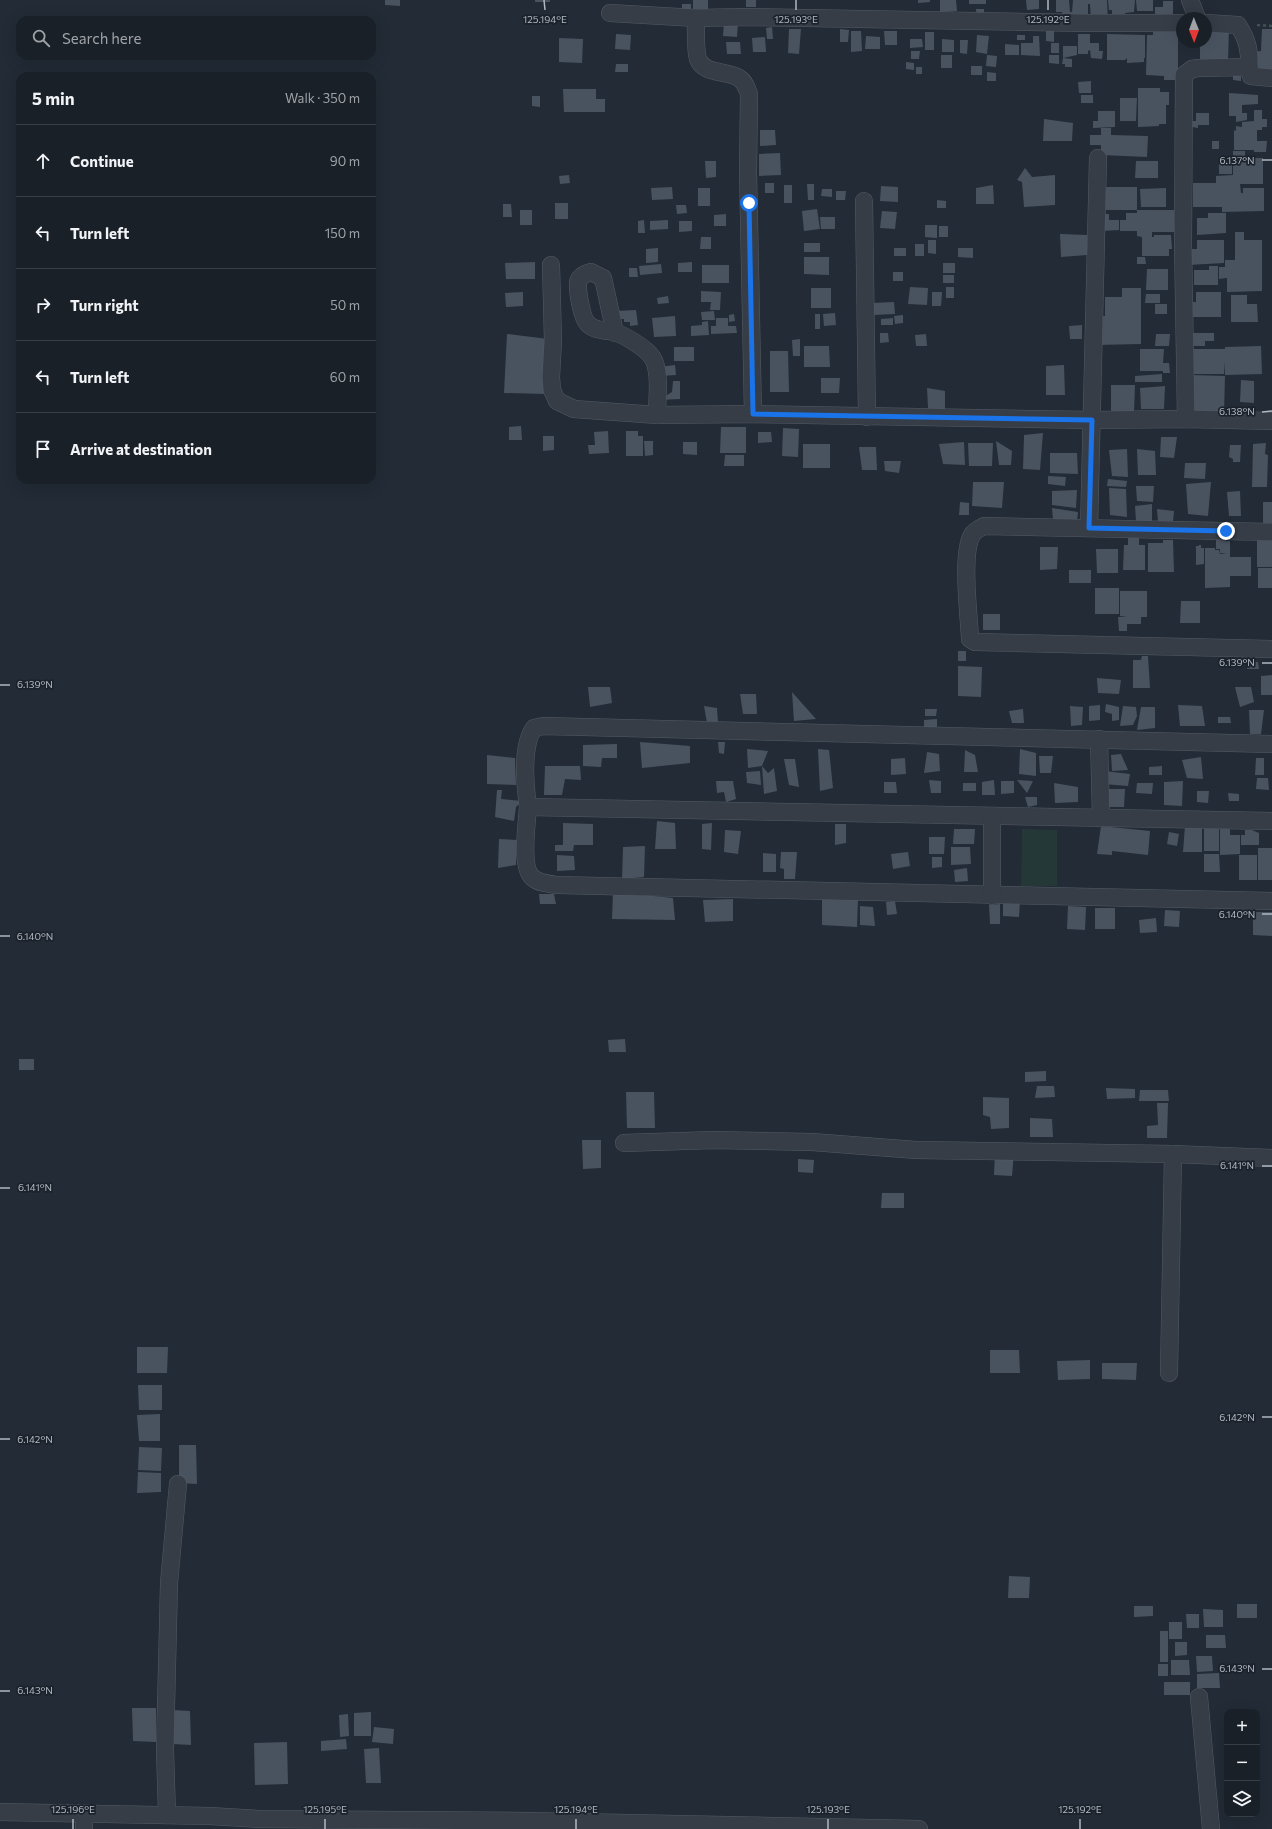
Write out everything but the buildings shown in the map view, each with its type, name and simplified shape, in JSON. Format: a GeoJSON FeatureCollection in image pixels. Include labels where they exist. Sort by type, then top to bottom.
{"type":"FeatureCollection","features":[{"type":"Feature","properties":{"kind":"street"},"geometry":{"type":"LineString","coordinates":[[1190,0],[1195,12]]}},
{"type":"Feature","properties":{"kind":"street"},"geometry":{"type":"LineString","coordinates":[[610,13],[696,18],[746,17],[1085,23],[1176,23]]}},
{"type":"Feature","properties":{"kind":"street"},"geometry":{"type":"LineString","coordinates":[[696,18],[698,59],[702,66],[739,78],[745,84],[749,94],[748,172],[753,414]]}},
{"type":"Feature","properties":{"kind":"street"},"geometry":{"type":"LineString","coordinates":[[1212,23],[1238,24],[1245,36],[1248,47],[1248,67],[1251,76],[1272,78]]}},
{"type":"Feature","properties":{"kind":"street"},"geometry":{"type":"LineString","coordinates":[[1186,419],[1183,243],[1184,75],[1192,69],[1198,68],[1248,67]]}},
{"type":"Feature","properties":{"kind":"street"},"geometry":{"type":"LineString","coordinates":[[1089,528],[1098,158]]}},
{"type":"Feature","properties":{"kind":"street"},"geometry":{"type":"LineString","coordinates":[[864,201],[867,417]]}},
{"type":"Feature","properties":{"kind":"street"},"geometry":{"type":"LineString","coordinates":[[551,265],[553,341],[550,377],[552,390],[557,401],[574,410],[657,415],[753,414],[867,417],[1272,421]]}},
{"type":"Feature","properties":{"kind":"street"},"geometry":{"type":"LineString","coordinates":[[615,333],[641,347],[652,357],[658,379],[657,415]]}},
{"type":"Feature","properties":{"kind":"street"},"geometry":{"type":"LineString","coordinates":[[1272,532],[984,526],[972,535],[968,547],[967,565],[970,639],[973,642],[1272,649]]}},
{"type":"Feature","properties":{"kind":"street"},"geometry":{"type":"LineString","coordinates":[[1272,744],[543,726],[534,728],[529,735],[525,781],[528,807],[525,855],[527,868],[531,877],[536,881],[557,885],[992,896],[1272,901]]}},
{"type":"Feature","properties":{"kind":"street"},"geometry":{"type":"LineString","coordinates":[[1099,739],[1101,818]]}},
{"type":"Feature","properties":{"kind":"street"},"geometry":{"type":"LineString","coordinates":[[528,807],[1272,821]]}},
{"type":"Feature","properties":{"kind":"street"},"geometry":{"type":"LineString","coordinates":[[992,816],[992,896]]}},
{"type":"Feature","properties":{"kind":"street"},"geometry":{"type":"LineString","coordinates":[[624,1143],[722,1140],[812,1142],[916,1150],[1173,1154],[1272,1158]]}},
{"type":"Feature","properties":{"kind":"street"},"geometry":{"type":"LineString","coordinates":[[1169,1373],[1173,1154]]}},
{"type":"Feature","properties":{"kind":"street"},"geometry":{"type":"LineString","coordinates":[[167,1815],[165,1749],[169,1583],[178,1484]]}},
{"type":"Feature","properties":{"kind":"street"},"geometry":{"type":"LineString","coordinates":[[1199,1697],[1211,1829]]}},
{"type":"Feature","properties":{"kind":"street"},"geometry":{"type":"LineString","coordinates":[[0,1812],[84,1821],[167,1815],[259,1824],[919,1829]]}},
{"type":"Feature","properties":{"kind":"shaded area"},"geometry":{"type":"Polygon","coordinates":[[[1022,829],[1057,830],[1057,886],[1021,886],[1022,829]]]}},
{"type":"Feature","properties":{"kind":"route"},"geometry":{"type":"LineString","coordinates":[[749,203],[753,414],[1092,420],[1089,528],[1226,531]]}}]}
